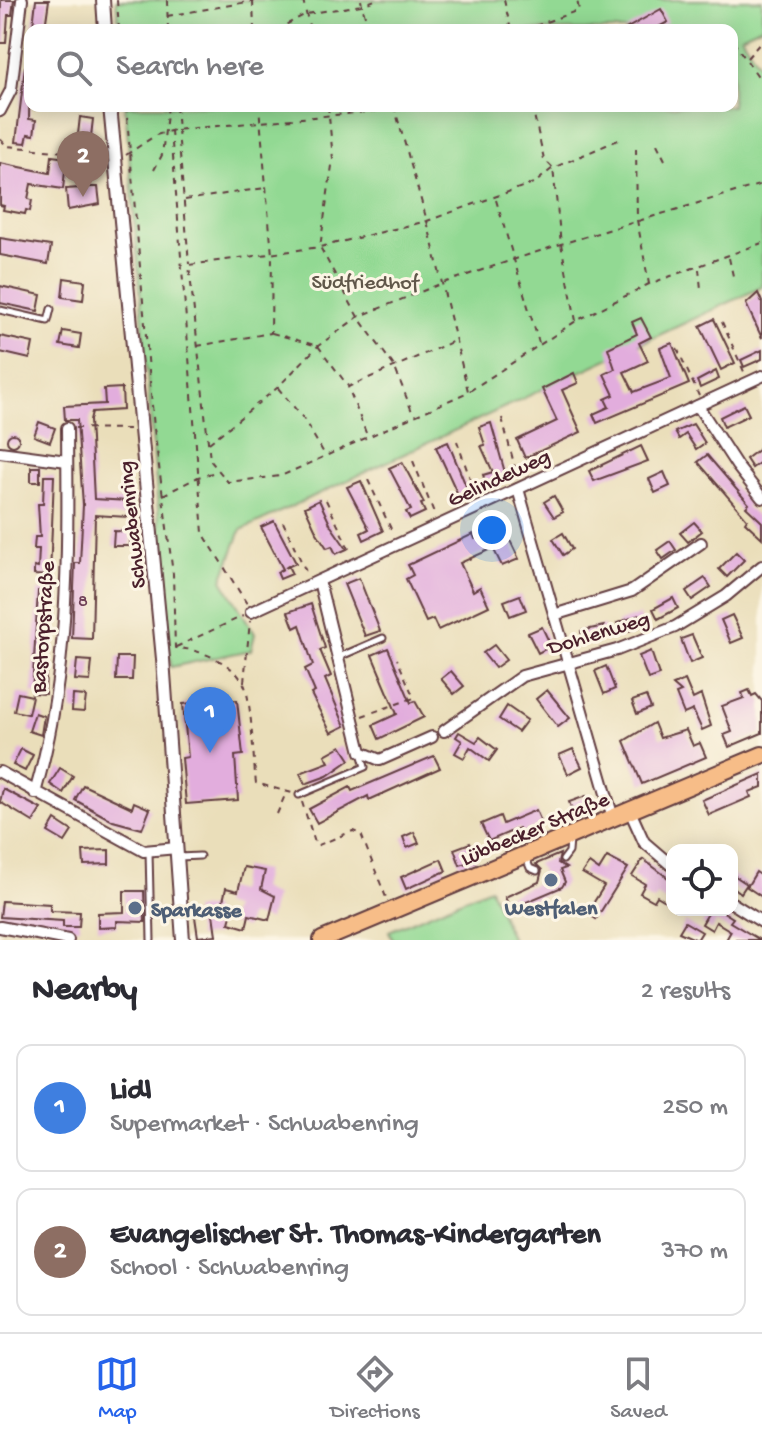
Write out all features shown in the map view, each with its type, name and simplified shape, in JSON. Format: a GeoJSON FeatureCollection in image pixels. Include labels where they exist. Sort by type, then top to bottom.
{"type":"FeatureCollection","features":[{"type":"Feature","properties":{"kind":"main road","name":"Lübbecker Straße"},"geometry":{"type":"LineString","coordinates":[[322,940],[762,755]]}},
{"type":"Feature","properties":{"kind":"street"},"geometry":{"type":"LineString","coordinates":[[0,111],[11,90],[22,0]]}},
{"type":"Feature","properties":{"kind":"street"},"geometry":{"type":"LineString","coordinates":[[103,0],[105,24]]}},
{"type":"Feature","properties":{"kind":"street","name":"Schwabenring"},"geometry":{"type":"LineString","coordinates":[[110,112],[163,659],[183,940]]}},
{"type":"Feature","properties":{"kind":"street","name":"Gelindeweg"},"geometry":{"type":"LineString","coordinates":[[251,612],[762,376]]}},
{"type":"Feature","properties":{"kind":"street"},"geometry":{"type":"LineString","coordinates":[[700,406],[762,498]]}},
{"type":"Feature","properties":{"kind":"street","name":"Bastorpstraße"},"geometry":{"type":"LineString","coordinates":[[35,793],[61,677],[67,428]]}},
{"type":"Feature","properties":{"kind":"street"},"geometry":{"type":"LineString","coordinates":[[0,452],[67,461]]}},
{"type":"Feature","properties":{"kind":"street"},"geometry":{"type":"LineString","coordinates":[[519,488],[557,614],[565,662],[613,818]]}},
{"type":"Feature","properties":{"kind":"street"},"geometry":{"type":"LineString","coordinates":[[557,614],[632,591],[701,543]]}},
{"type":"Feature","properties":{"kind":"street","name":"Dohlenweg"},"geometry":{"type":"LineString","coordinates":[[444,731],[522,676],[617,650],[675,627],[726,596],[762,566]]}},
{"type":"Feature","properties":{"kind":"street"},"geometry":{"type":"LineString","coordinates":[[315,583],[338,657],[361,752],[380,760],[432,737]]}},
{"type":"Feature","properties":{"kind":"street"},"geometry":{"type":"LineString","coordinates":[[0,772],[149,851],[177,852]]}},
{"type":"Feature","properties":{"kind":"street"},"geometry":{"type":"LineString","coordinates":[[630,811],[644,842],[666,861]]}},
{"type":"Feature","properties":{"kind":"street"},"geometry":{"type":"LineString","coordinates":[[738,907],[762,922]]}},
{"type":"Feature","properties":{"kind":"street"},"geometry":{"type":"LineString","coordinates":[[0,927],[68,940]]}},
{"type":"Feature","properties":{"kind":"lane"},"geometry":{"type":"LineString","coordinates":[[0,310],[48,321],[51,309]]}},
{"type":"Feature","properties":{"kind":"lane"},"geometry":{"type":"LineString","coordinates":[[338,657],[383,638]]}},
{"type":"Feature","properties":{"kind":"lane"},"geometry":{"type":"LineString","coordinates":[[299,795],[365,767],[361,752]]}},
{"type":"Feature","properties":{"kind":"lane"},"geometry":{"type":"LineString","coordinates":[[563,860],[569,852],[570,836]]}},
{"type":"Feature","properties":{"kind":"lane"},"geometry":{"type":"LineString","coordinates":[[149,851],[151,940]]}},
{"type":"Feature","properties":{"kind":"lane"},"geometry":{"type":"LineString","coordinates":[[177,852],[200,856]]}},
{"type":"Feature","properties":{"kind":"lane"},"geometry":{"type":"LineString","coordinates":[[525,855],[530,868],[537,871]]}},
{"type":"Feature","properties":{"kind":"path"},"geometry":{"type":"LineString","coordinates":[[117,0],[119,24]]}},
{"type":"Feature","properties":{"kind":"path"},"geometry":{"type":"LineString","coordinates":[[167,0],[168,24]]}},
{"type":"Feature","properties":{"kind":"path"},"geometry":{"type":"LineString","coordinates":[[167,16],[253,0],[254,24]]}},
{"type":"Feature","properties":{"kind":"path"},"geometry":{"type":"LineString","coordinates":[[303,0],[308,24]]}},
{"type":"Feature","properties":{"kind":"path"},"geometry":{"type":"LineString","coordinates":[[361,0],[367,24]]}},
{"type":"Feature","properties":{"kind":"path"},"geometry":{"type":"LineString","coordinates":[[287,24],[306,14],[375,0]]}},
{"type":"Feature","properties":{"kind":"path"},"geometry":{"type":"LineString","coordinates":[[504,0],[510,24]]}},
{"type":"Feature","properties":{"kind":"path"},"geometry":{"type":"LineString","coordinates":[[540,24],[579,10],[577,0]]}},
{"type":"Feature","properties":{"kind":"path"},"geometry":{"type":"LineString","coordinates":[[746,58],[762,41]]}},
{"type":"Feature","properties":{"kind":"path"},"geometry":{"type":"LineString","coordinates":[[738,48],[762,82]]}},
{"type":"Feature","properties":{"kind":"path"},"geometry":{"type":"LineString","coordinates":[[762,102],[762,112]]}},
{"type":"Feature","properties":{"kind":"path"},"geometry":{"type":"LineString","coordinates":[[126,112],[161,496],[173,574],[175,648],[163,659]]}},
{"type":"Feature","properties":{"kind":"path"},"geometry":{"type":"LineString","coordinates":[[154,170],[162,155],[162,132],[167,112]]}},
{"type":"Feature","properties":{"kind":"path"},"geometry":{"type":"LineString","coordinates":[[176,112],[208,443],[217,472],[228,482],[250,482],[281,476],[468,392],[576,321],[649,284],[762,243]]}},
{"type":"Feature","properties":{"kind":"path"},"geometry":{"type":"LineString","coordinates":[[259,112],[272,255],[271,333]]}},
{"type":"Feature","properties":{"kind":"path"},"geometry":{"type":"LineString","coordinates":[[130,155],[162,132],[351,112]]}},
{"type":"Feature","properties":{"kind":"path"},"geometry":{"type":"LineString","coordinates":[[396,112],[427,221],[468,392]]}},
{"type":"Feature","properties":{"kind":"path"},"geometry":{"type":"LineString","coordinates":[[533,112],[544,159],[553,168],[561,244],[576,321]]}},
{"type":"Feature","properties":{"kind":"path"},"geometry":{"type":"LineString","coordinates":[[329,114],[333,159],[320,247],[358,317],[394,366],[414,415]]}},
{"type":"Feature","properties":{"kind":"path"},"geometry":{"type":"LineString","coordinates":[[171,131],[203,533],[251,612],[244,685],[256,783],[299,795],[316,846],[353,831],[361,834],[391,911]]}},
{"type":"Feature","properties":{"kind":"path"},"geometry":{"type":"LineString","coordinates":[[0,139],[7,146],[114,157]]}},
{"type":"Feature","properties":{"kind":"path"},"geometry":{"type":"LineString","coordinates":[[189,265],[320,247],[427,221],[496,199],[536,182],[553,168],[618,140]]}},
{"type":"Feature","properties":{"kind":"path"},"geometry":{"type":"LineString","coordinates":[[657,144],[665,160]]}},
{"type":"Feature","properties":{"kind":"path"},"geometry":{"type":"LineString","coordinates":[[636,148],[637,220],[649,284]]}},
{"type":"Feature","properties":{"kind":"path"},"geometry":{"type":"LineString","coordinates":[[208,443],[277,388],[318,346],[358,317],[440,284],[561,244],[762,184]]}},
{"type":"Feature","properties":{"kind":"path"},"geometry":{"type":"LineString","coordinates":[[183,200],[267,188]]}},
{"type":"Feature","properties":{"kind":"path"},"geometry":{"type":"LineString","coordinates":[[496,199],[540,344]]}},
{"type":"Feature","properties":{"kind":"path"},"geometry":{"type":"LineString","coordinates":[[729,257],[733,276]]}},
{"type":"Feature","properties":{"kind":"path"},"geometry":{"type":"LineString","coordinates":[[699,268],[701,289]]}},
{"type":"Feature","properties":{"kind":"path"},"geometry":{"type":"LineString","coordinates":[[722,322],[749,382]]}},
{"type":"Feature","properties":{"kind":"path"},"geometry":{"type":"LineString","coordinates":[[197,346],[271,333],[318,346],[348,387],[367,435]]}},
{"type":"Feature","properties":{"kind":"path"},"geometry":{"type":"LineString","coordinates":[[348,387],[455,340]]}},
{"type":"Feature","properties":{"kind":"path"},"geometry":{"type":"LineString","coordinates":[[677,348],[700,406]]}},
{"type":"Feature","properties":{"kind":"path"},"geometry":{"type":"LineString","coordinates":[[277,388],[303,418],[325,456]]}},
{"type":"Feature","properties":{"kind":"path"},"geometry":{"type":"LineString","coordinates":[[502,418],[519,488]]}},
{"type":"Feature","properties":{"kind":"path"},"geometry":{"type":"LineString","coordinates":[[67,428],[141,430]]}},
{"type":"Feature","properties":{"kind":"path"},"geometry":{"type":"LineString","coordinates":[[457,441],[480,506]]}},
{"type":"Feature","properties":{"kind":"path"},"geometry":{"type":"LineString","coordinates":[[413,461],[439,525]]}},
{"type":"Feature","properties":{"kind":"path"},"geometry":{"type":"LineString","coordinates":[[161,496],[198,477],[217,472]]}},
{"type":"Feature","properties":{"kind":"path"},"geometry":{"type":"LineString","coordinates":[[368,480],[398,544]]}},
{"type":"Feature","properties":{"kind":"path"},"geometry":{"type":"LineString","coordinates":[[326,500],[356,564]]}},
{"type":"Feature","properties":{"kind":"path"},"geometry":{"type":"LineString","coordinates":[[283,522],[315,583]]}},
{"type":"Feature","properties":{"kind":"path"},"geometry":{"type":"LineString","coordinates":[[175,648],[251,612]]}},
{"type":"Feature","properties":{"kind":"path"},"geometry":{"type":"LineString","coordinates":[[175,648],[194,648],[233,671],[244,685]]}},
{"type":"Feature","properties":{"kind":"path"},"geometry":{"type":"LineString","coordinates":[[353,719],[414,698],[397,659]]}},
{"type":"Feature","properties":{"kind":"path"},"geometry":{"type":"LineString","coordinates":[[277,814],[286,792]]}},
{"type":"Feature","properties":{"kind":"green space","name":"Südfriedhof"},"geometry":{"type":"Polygon","coordinates":[[[116,0],[762,0],[762,26],[741,36],[762,69],[762,287],[241,530],[222,580],[255,634],[251,650],[171,667],[125,112],[738,112],[738,24],[118,24],[116,0]]]}},
{"type":"Feature","properties":{"kind":"green space"},"geometry":{"type":"Polygon","coordinates":[[[490,888],[512,940],[393,940],[389,931],[490,888]]]}},
{"type":"Feature","properties":{"kind":"building"},"geometry":{"type":"Polygon","coordinates":[[[1,0],[14,0],[12,15],[8,15],[6,43],[0,43],[1,0]]]}},
{"type":"Feature","properties":{"kind":"building"},"geometry":{"type":"Polygon","coordinates":[[[36,0],[49,0],[46,24],[33,24],[36,0]]]}},
{"type":"Feature","properties":{"kind":"building"},"geometry":{"type":"Polygon","coordinates":[[[661,9],[668,22],[664,24],[635,24],[661,9]]]}},
{"type":"Feature","properties":{"kind":"building"},"geometry":{"type":"Polygon","coordinates":[[[24,75],[24,112],[29,112],[29,119],[36,120],[34,135],[28,134],[26,143],[16,142],[24,75]]]}},
{"type":"Feature","properties":{"kind":"building"},"geometry":{"type":"Polygon","coordinates":[[[80,117],[93,119],[90,145],[77,143],[80,117]]]}},
{"type":"Feature","properties":{"kind":"building"},"geometry":{"type":"Polygon","coordinates":[[[52,156],[82,160],[81,173],[65,171],[63,189],[31,184],[28,199],[32,200],[30,211],[26,210],[25,214],[3,210],[4,206],[0,205],[0,163],[50,173],[52,156]]]}},
{"type":"Feature","properties":{"kind":"building"},"geometry":{"type":"Polygon","coordinates":[[[87,182],[88,187],[98,187],[100,204],[68,210],[66,189],[80,188],[80,183],[87,182]]]}},
{"type":"Feature","properties":{"kind":"building"},"geometry":{"type":"Polygon","coordinates":[[[0,238],[51,246],[48,264],[0,255],[0,238]]]}},
{"type":"Feature","properties":{"kind":"building"},"geometry":{"type":"Polygon","coordinates":[[[64,278],[85,281],[83,300],[62,297],[64,278]]]}},
{"type":"Feature","properties":{"kind":"building"},"geometry":{"type":"Polygon","coordinates":[[[0,286],[41,295],[38,311],[0,303],[0,286]]]}},
{"type":"Feature","properties":{"kind":"building"},"geometry":{"type":"Polygon","coordinates":[[[758,293],[762,302],[762,338],[746,304],[758,293]]]}},
{"type":"Feature","properties":{"kind":"building"},"geometry":{"type":"Polygon","coordinates":[[[641,318],[651,337],[639,343],[648,361],[624,372],[634,392],[671,378],[660,348],[672,343],[689,384],[597,423],[593,414],[609,407],[605,399],[614,395],[604,374],[615,369],[608,348],[637,334],[632,322],[641,318]]]}},
{"type":"Feature","properties":{"kind":"building"},"geometry":{"type":"Polygon","coordinates":[[[714,319],[735,363],[721,370],[700,326],[714,319]]]}},
{"type":"Feature","properties":{"kind":"building"},"geometry":{"type":"Polygon","coordinates":[[[63,331],[81,334],[79,348],[60,345],[63,331]]]}},
{"type":"Feature","properties":{"kind":"building"},"geometry":{"type":"Polygon","coordinates":[[[0,336],[33,343],[30,359],[0,352],[0,336]]]}},
{"type":"Feature","properties":{"kind":"building"},"geometry":{"type":"Polygon","coordinates":[[[762,350],[762,359],[744,367],[741,360],[762,350]]]}},
{"type":"Feature","properties":{"kind":"building"},"geometry":{"type":"Polygon","coordinates":[[[716,371],[719,379],[700,388],[697,381],[716,371]]]}},
{"type":"Feature","properties":{"kind":"building"},"geometry":{"type":"Polygon","coordinates":[[[574,373],[578,383],[562,390],[581,432],[525,458],[517,440],[557,421],[542,389],[574,373]]]}},
{"type":"Feature","properties":{"kind":"building"},"geometry":{"type":"Polygon","coordinates":[[[122,388],[123,410],[92,412],[90,420],[94,499],[129,501],[128,517],[95,515],[92,639],[72,638],[75,563],[80,563],[83,505],[77,420],[65,420],[64,406],[105,404],[104,389],[122,388]]]}},
{"type":"Feature","properties":{"kind":"building"},"geometry":{"type":"Polygon","coordinates":[[[744,405],[749,415],[724,427],[720,417],[744,405]]]}},
{"type":"Feature","properties":{"kind":"building"},"geometry":{"type":"Polygon","coordinates":[[[39,422],[55,428],[50,442],[34,436],[39,422]]]}},
{"type":"Feature","properties":{"kind":"building"},"geometry":{"type":"Polygon","coordinates":[[[491,423],[506,476],[486,483],[483,475],[493,472],[481,446],[485,445],[479,427],[491,423]]]}},
{"type":"Feature","properties":{"kind":"building"},"geometry":{"type":"Polygon","coordinates":[[[693,424],[705,443],[696,449],[686,434],[679,439],[675,432],[693,424]]]}},
{"type":"Feature","properties":{"kind":"building"},"geometry":{"type":"Polygon","coordinates":[[[13,434],[19,440],[13,446],[7,440],[13,434]]]}},
{"type":"Feature","properties":{"kind":"building"},"geometry":{"type":"Polygon","coordinates":[[[448,442],[466,486],[467,494],[459,497],[436,447],[448,442]]]}},
{"type":"Feature","properties":{"kind":"building"},"geometry":{"type":"Polygon","coordinates":[[[641,446],[648,461],[594,481],[589,471],[641,446]]]}},
{"type":"Feature","properties":{"kind":"building"},"geometry":{"type":"Polygon","coordinates":[[[762,447],[762,461],[752,468],[746,459],[762,447]]]}},
{"type":"Feature","properties":{"kind":"building"},"geometry":{"type":"Polygon","coordinates":[[[707,455],[749,504],[746,507],[762,522],[762,538],[745,522],[747,519],[698,462],[707,455]]]}},
{"type":"Feature","properties":{"kind":"building"},"geometry":{"type":"Polygon","coordinates":[[[402,462],[424,503],[421,504],[425,512],[410,519],[406,512],[411,510],[389,468],[402,462]]]}},
{"type":"Feature","properties":{"kind":"building"},"geometry":{"type":"Polygon","coordinates":[[[31,467],[40,467],[40,482],[31,482],[31,467]]]}},
{"type":"Feature","properties":{"kind":"building"},"geometry":{"type":"Polygon","coordinates":[[[664,472],[670,486],[655,493],[649,479],[664,472]]]}},
{"type":"Feature","properties":{"kind":"building"},"geometry":{"type":"Polygon","coordinates":[[[44,476],[54,476],[50,576],[34,575],[34,567],[38,568],[39,549],[34,549],[35,537],[40,537],[38,504],[43,504],[44,476]]]}},
{"type":"Feature","properties":{"kind":"building"},"geometry":{"type":"Polygon","coordinates":[[[361,481],[383,531],[364,540],[361,533],[369,529],[347,487],[361,481]]]}},
{"type":"Feature","properties":{"kind":"building"},"geometry":{"type":"Polygon","coordinates":[[[554,496],[563,512],[554,517],[544,502],[554,496]]]}},
{"type":"Feature","properties":{"kind":"building"},"geometry":{"type":"Polygon","coordinates":[[[319,500],[331,526],[347,549],[336,554],[332,546],[327,548],[317,533],[305,507],[319,500]]]}},
{"type":"Feature","properties":{"kind":"building"},"geometry":{"type":"Polygon","coordinates":[[[274,521],[296,563],[288,567],[292,574],[280,579],[277,572],[283,569],[261,527],[274,521]]]}},
{"type":"Feature","properties":{"kind":"building"},"geometry":{"type":"Polygon","coordinates":[[[694,522],[702,531],[688,542],[680,533],[694,522]]]}},
{"type":"Feature","properties":{"kind":"building"},"geometry":{"type":"Polygon","coordinates":[[[503,526],[519,559],[502,566],[493,548],[460,563],[473,591],[480,587],[489,606],[438,630],[433,619],[426,622],[406,579],[413,575],[408,565],[473,534],[475,539],[503,526]]]}},
{"type":"Feature","properties":{"kind":"building"},"geometry":{"type":"Polygon","coordinates":[[[114,531],[131,532],[130,546],[113,546],[114,531]]]}},
{"type":"Feature","properties":{"kind":"building"},"geometry":{"type":"Polygon","coordinates":[[[563,533],[572,549],[563,555],[553,539],[563,533]]]}},
{"type":"Feature","properties":{"kind":"building"},"geometry":{"type":"Polygon","coordinates":[[[670,541],[676,550],[663,559],[657,550],[670,541]]]}},
{"type":"Feature","properties":{"kind":"building"},"geometry":{"type":"Polygon","coordinates":[[[736,552],[744,560],[727,577],[719,569],[736,552]]]}},
{"type":"Feature","properties":{"kind":"building"},"geometry":{"type":"Polygon","coordinates":[[[359,578],[380,631],[365,636],[344,584],[359,578]]]}},
{"type":"Feature","properties":{"kind":"building"},"geometry":{"type":"Polygon","coordinates":[[[705,578],[711,587],[692,600],[686,591],[705,578]]]}},
{"type":"Feature","properties":{"kind":"building"},"geometry":{"type":"Polygon","coordinates":[[[38,591],[49,591],[45,694],[32,693],[38,591]]]}},
{"type":"Feature","properties":{"kind":"building"},"geometry":{"type":"Polygon","coordinates":[[[520,595],[526,610],[510,616],[504,601],[520,595]]]}},
{"type":"Feature","properties":{"kind":"building"},"geometry":{"type":"Polygon","coordinates":[[[673,598],[678,608],[658,619],[653,609],[673,598]]]}},
{"type":"Feature","properties":{"kind":"building"},"geometry":{"type":"Polygon","coordinates":[[[311,604],[325,648],[320,650],[331,676],[325,679],[345,726],[331,733],[311,694],[315,692],[305,669],[313,665],[300,625],[294,628],[288,612],[311,604]]]}},
{"type":"Feature","properties":{"kind":"building"},"geometry":{"type":"Polygon","coordinates":[[[639,615],[642,626],[621,634],[617,623],[639,615]]]}},
{"type":"Feature","properties":{"kind":"building"},"geometry":{"type":"Polygon","coordinates":[[[732,615],[743,638],[731,643],[721,620],[732,615]]]}},
{"type":"Feature","properties":{"kind":"building"},"geometry":{"type":"Polygon","coordinates":[[[604,626],[606,637],[583,642],[581,631],[604,626]]]}},
{"type":"Feature","properties":{"kind":"building"},"geometry":{"type":"Polygon","coordinates":[[[542,627],[551,646],[538,653],[528,633],[542,627]]]}},
{"type":"Feature","properties":{"kind":"building"},"geometry":{"type":"Polygon","coordinates":[[[692,635],[702,658],[690,663],[681,639],[692,635]]]}},
{"type":"Feature","properties":{"kind":"building"},"geometry":{"type":"Polygon","coordinates":[[[494,645],[506,660],[495,668],[483,653],[494,645]]]}},
{"type":"Feature","properties":{"kind":"building"},"geometry":{"type":"Polygon","coordinates":[[[388,648],[411,703],[415,701],[424,717],[379,739],[373,725],[397,714],[372,655],[388,648]]]}},
{"type":"Feature","properties":{"kind":"building"},"geometry":{"type":"Polygon","coordinates":[[[651,651],[659,675],[648,679],[639,656],[651,651]]]}},
{"type":"Feature","properties":{"kind":"building"},"geometry":{"type":"Polygon","coordinates":[[[117,657],[133,657],[132,680],[116,680],[117,657]]]}},
{"type":"Feature","properties":{"kind":"building"},"geometry":{"type":"Polygon","coordinates":[[[77,660],[92,661],[90,681],[75,680],[77,660]]]}},
{"type":"Feature","properties":{"kind":"building"},"geometry":{"type":"Polygon","coordinates":[[[606,666],[615,689],[604,694],[595,671],[606,666]]]}},
{"type":"Feature","properties":{"kind":"building"},"geometry":{"type":"Polygon","coordinates":[[[451,671],[464,686],[454,694],[441,679],[451,671]]]}},
{"type":"Feature","properties":{"kind":"building"},"geometry":{"type":"Polygon","coordinates":[[[685,680],[693,699],[701,695],[711,726],[702,730],[693,710],[684,714],[676,694],[681,692],[673,685],[685,680]]]}},
{"type":"Feature","properties":{"kind":"building"},"geometry":{"type":"Polygon","coordinates":[[[547,690],[570,718],[558,727],[536,699],[547,690]]]}},
{"type":"Feature","properties":{"kind":"building"},"geometry":{"type":"Polygon","coordinates":[[[749,690],[752,696],[756,694],[762,701],[762,733],[729,747],[724,735],[732,732],[722,706],[744,698],[742,693],[749,690]]]}},
{"type":"Feature","properties":{"kind":"building"},"geometry":{"type":"Polygon","coordinates":[[[18,693],[32,696],[28,714],[14,711],[18,693]]]}},
{"type":"Feature","properties":{"kind":"building"},"geometry":{"type":"Polygon","coordinates":[[[73,695],[86,696],[84,712],[72,711],[73,695]]]}},
{"type":"Feature","properties":{"kind":"building"},"geometry":{"type":"Polygon","coordinates":[[[646,696],[651,708],[637,714],[632,701],[646,696]]]}},
{"type":"Feature","properties":{"kind":"building"},"geometry":{"type":"Polygon","coordinates":[[[237,700],[243,755],[235,756],[238,800],[186,804],[182,758],[188,757],[183,704],[237,700]]]}},
{"type":"Feature","properties":{"kind":"building"},"geometry":{"type":"Polygon","coordinates":[[[507,706],[527,720],[518,732],[499,719],[507,706]]]}},
{"type":"Feature","properties":{"kind":"building"},"geometry":{"type":"Polygon","coordinates":[[[35,713],[44,716],[41,735],[29,731],[35,713]]]}},
{"type":"Feature","properties":{"kind":"building"},"geometry":{"type":"Polygon","coordinates":[[[654,723],[660,738],[686,730],[693,746],[700,743],[706,757],[642,784],[624,741],[654,723]]]}},
{"type":"Feature","properties":{"kind":"building"},"geometry":{"type":"Polygon","coordinates":[[[459,732],[476,742],[480,737],[497,750],[489,761],[470,747],[464,758],[455,753],[462,741],[456,737],[459,732]]]}},
{"type":"Feature","properties":{"kind":"building"},"geometry":{"type":"Polygon","coordinates":[[[341,746],[350,760],[327,776],[305,784],[300,773],[329,762],[325,755],[341,746]]]}},
{"type":"Feature","properties":{"kind":"building"},"geometry":{"type":"Polygon","coordinates":[[[21,749],[33,755],[25,771],[13,765],[21,749]]]}},
{"type":"Feature","properties":{"kind":"building"},"geometry":{"type":"Polygon","coordinates":[[[573,749],[582,767],[568,774],[559,755],[573,749]]]}},
{"type":"Feature","properties":{"kind":"building"},"geometry":{"type":"Polygon","coordinates":[[[434,756],[440,768],[369,800],[368,796],[317,823],[309,809],[350,787],[352,791],[434,756]]]}},
{"type":"Feature","properties":{"kind":"building"},"geometry":{"type":"Polygon","coordinates":[[[60,768],[73,776],[63,793],[50,784],[60,768]]]}},
{"type":"Feature","properties":{"kind":"building"},"geometry":{"type":"Polygon","coordinates":[[[762,774],[762,787],[749,792],[751,797],[709,815],[702,800],[762,774]]]}},
{"type":"Feature","properties":{"kind":"building"},"geometry":{"type":"Polygon","coordinates":[[[83,785],[132,808],[134,802],[150,809],[142,829],[113,821],[75,800],[83,785]]]}},
{"type":"Feature","properties":{"kind":"building"},"geometry":{"type":"Polygon","coordinates":[[[3,789],[41,809],[33,822],[0,802],[3,789]]]}},
{"type":"Feature","properties":{"kind":"building"},"geometry":{"type":"Polygon","coordinates":[[[586,796],[592,811],[575,817],[569,802],[586,796]]]}},
{"type":"Feature","properties":{"kind":"building"},"geometry":{"type":"Polygon","coordinates":[[[536,810],[542,824],[521,833],[519,828],[489,841],[481,824],[500,816],[503,824],[536,810]]]}},
{"type":"Feature","properties":{"kind":"building"},"geometry":{"type":"Polygon","coordinates":[[[55,820],[72,831],[65,842],[48,832],[55,820]]]}},
{"type":"Feature","properties":{"kind":"building"},"geometry":{"type":"Polygon","coordinates":[[[414,832],[419,843],[407,848],[403,837],[414,832]]]}},
{"type":"Feature","properties":{"kind":"building"},"geometry":{"type":"Polygon","coordinates":[[[470,843],[476,860],[460,865],[454,849],[470,843]]]}},
{"type":"Feature","properties":{"kind":"building"},"geometry":{"type":"Polygon","coordinates":[[[109,850],[109,864],[84,865],[83,851],[109,850]]]}},
{"type":"Feature","properties":{"kind":"building"},"geometry":{"type":"Polygon","coordinates":[[[560,854],[558,863],[566,868],[560,870],[565,882],[562,887],[510,909],[505,897],[539,882],[542,870],[536,864],[560,854]]]}},
{"type":"Feature","properties":{"kind":"building"},"geometry":{"type":"Polygon","coordinates":[[[607,857],[628,868],[596,919],[587,913],[604,886],[582,873],[589,863],[599,870],[607,857]]]}},
{"type":"Feature","properties":{"kind":"building"},"geometry":{"type":"Polygon","coordinates":[[[441,859],[446,871],[406,889],[401,877],[441,859]]]}},
{"type":"Feature","properties":{"kind":"building"},"geometry":{"type":"Polygon","coordinates":[[[643,859],[666,876],[666,901],[657,896],[654,901],[640,893],[645,884],[632,876],[643,859]]]}},
{"type":"Feature","properties":{"kind":"building"},"geometry":{"type":"Polygon","coordinates":[[[244,867],[265,871],[261,889],[275,896],[269,920],[249,915],[246,928],[229,923],[233,908],[222,905],[226,888],[238,891],[244,867]]]}},
{"type":"Feature","properties":{"kind":"building"},"geometry":{"type":"Polygon","coordinates":[[[756,872],[762,876],[762,897],[747,887],[756,872]]]}},
{"type":"Feature","properties":{"kind":"building"},"geometry":{"type":"Polygon","coordinates":[[[738,878],[747,884],[741,893],[738,891],[738,878]]]}},
{"type":"Feature","properties":{"kind":"building"},"geometry":{"type":"Polygon","coordinates":[[[124,891],[144,891],[145,922],[117,921],[117,927],[98,928],[98,913],[124,912],[124,891]]]}},
{"type":"Feature","properties":{"kind":"building"},"geometry":{"type":"Polygon","coordinates":[[[2,901],[50,904],[50,911],[80,912],[79,927],[63,927],[63,921],[0,917],[2,901]]]}},
{"type":"Feature","properties":{"kind":"building"},"geometry":{"type":"Polygon","coordinates":[[[212,907],[216,935],[198,937],[194,910],[212,907]]]}},
{"type":"Feature","properties":{"kind":"building"},"geometry":{"type":"Polygon","coordinates":[[[707,916],[730,916],[733,918],[730,922],[760,940],[726,940],[731,931],[716,922],[712,930],[702,924],[707,916]]]}},
{"type":"Feature","properties":{"kind":"building"},"geometry":{"type":"Polygon","coordinates":[[[685,922],[702,932],[697,940],[679,932],[685,922]]]}},
{"type":"Feature","properties":{"kind":"place","name":"Evangelischer St. Thomas-Kindergarten"},"geometry":{"type":"Point","coordinates":[83,197]}},
{"type":"Feature","properties":{"kind":"place","name":"Lidl"},"geometry":{"type":"Point","coordinates":[210,753]}},
{"type":"Feature","properties":{"kind":"place","name":"Westfalen"},"geometry":{"type":"Point","coordinates":[551,880]}},
{"type":"Feature","properties":{"kind":"place","name":"Sparkasse"},"geometry":{"type":"Point","coordinates":[135,908]}}]}
